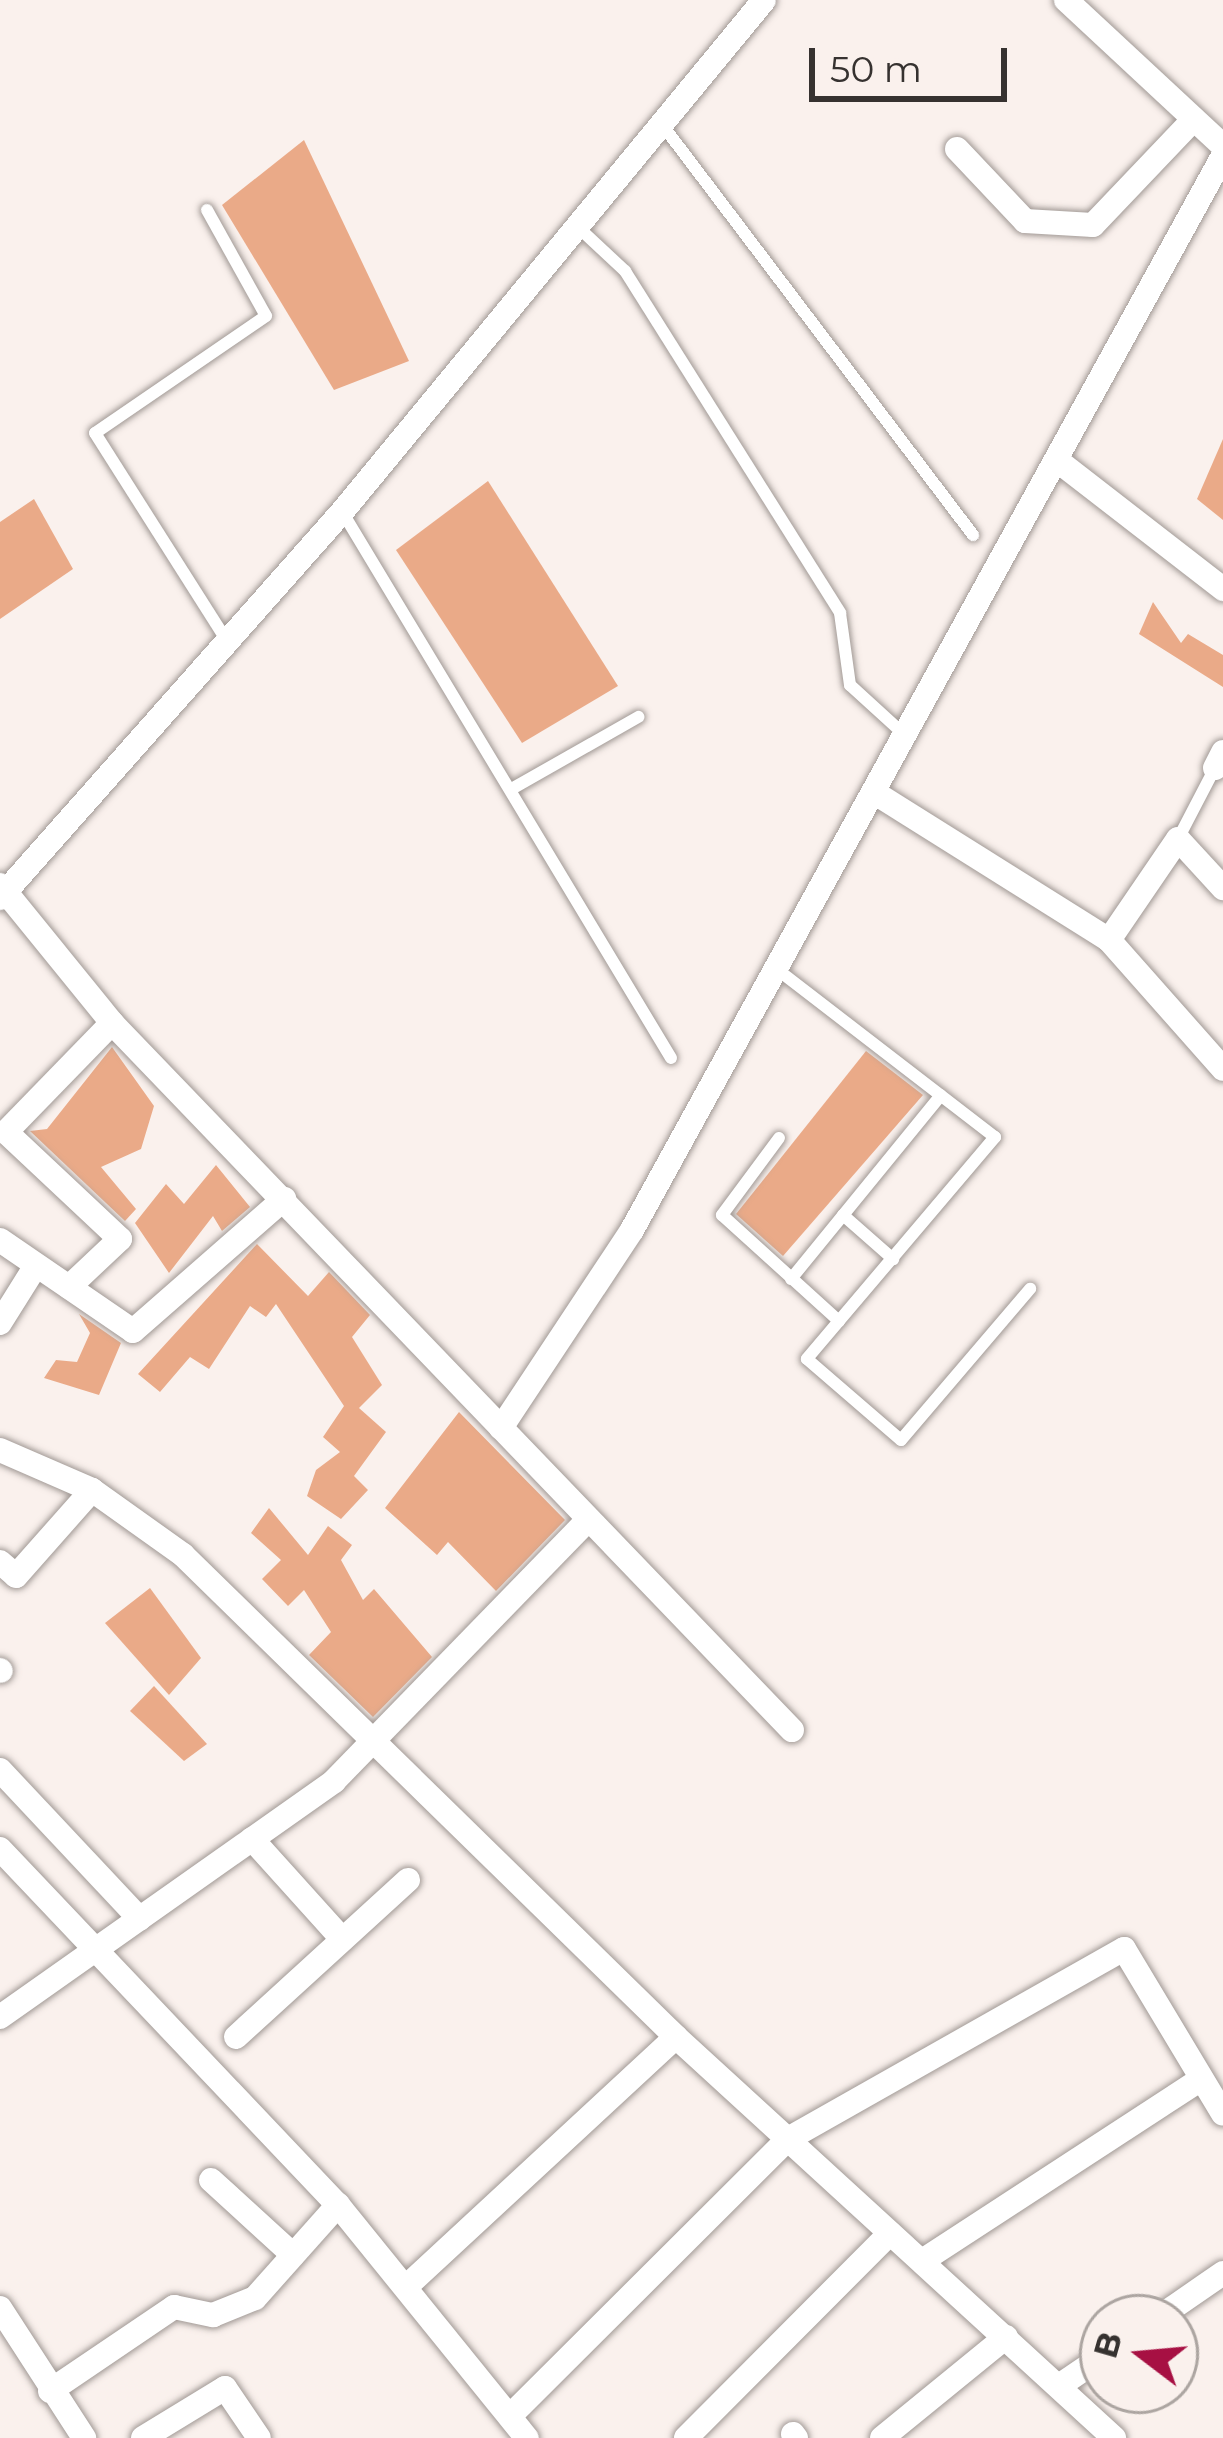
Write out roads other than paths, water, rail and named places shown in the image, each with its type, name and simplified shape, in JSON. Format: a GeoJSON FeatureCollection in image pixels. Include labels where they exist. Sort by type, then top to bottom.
{"type":"FeatureCollection","features":[{"type":"Feature","properties":{"kind":"street"},"geometry":{"type":"LineString","coordinates":[[764,0],[664,128],[342,512],[2,892],[112,1023],[586,1522],[792,1730]]}},
{"type":"Feature","properties":{"kind":"street"},"geometry":{"type":"LineString","coordinates":[[1066,0],[1223,146]]}},
{"type":"Feature","properties":{"kind":"street"},"geometry":{"type":"LineString","coordinates":[[957,149],[1025,221],[1093,225],[1195,119]]}},
{"type":"Feature","properties":{"kind":"street"},"geometry":{"type":"LineString","coordinates":[[501,1428],[632,1229],[1062,464],[1223,157]]}},
{"type":"Feature","properties":{"kind":"street"},"geometry":{"type":"LineString","coordinates":[[1062,464],[1223,589]]}},
{"type":"Feature","properties":{"kind":"street"},"geometry":{"type":"LineString","coordinates":[[874,793],[1109,940],[1223,1070]]}},
{"type":"Feature","properties":{"kind":"street"},"geometry":{"type":"LineString","coordinates":[[1109,940],[1178,839],[1223,888]]}},
{"type":"Feature","properties":{"kind":"street"},"geometry":{"type":"LineString","coordinates":[[69,1287],[120,1240],[6,1132],[112,1023]]}},
{"type":"Feature","properties":{"kind":"street"},"geometry":{"type":"LineString","coordinates":[[0,1240],[133,1331],[284,1199]]}},
{"type":"Feature","properties":{"kind":"street"},"geometry":{"type":"LineString","coordinates":[[0,1323],[35,1267]]}},
{"type":"Feature","properties":{"kind":"street"},"geometry":{"type":"LineString","coordinates":[[0,1450],[92,1490],[183,1556],[676,2037],[1114,2438]]}},
{"type":"Feature","properties":{"kind":"street"},"geometry":{"type":"LineString","coordinates":[[0,1562],[16,1576],[92,1490]]}},
{"type":"Feature","properties":{"kind":"street"},"geometry":{"type":"LineString","coordinates":[[0,2017],[334,1781],[365,1738],[586,1522]]}},
{"type":"Feature","properties":{"kind":"street"},"geometry":{"type":"LineString","coordinates":[[0,1770],[140,1919]]}},
{"type":"Feature","properties":{"kind":"street"},"geometry":{"type":"LineString","coordinates":[[252,1839],[342,1939]]}},
{"type":"Feature","properties":{"kind":"street"},"geometry":{"type":"LineString","coordinates":[[0,1849],[91,1955],[338,2205],[408,2285],[527,2438]]}},
{"type":"Feature","properties":{"kind":"street"},"geometry":{"type":"LineString","coordinates":[[236,2037],[408,1880]]}},
{"type":"Feature","properties":{"kind":"street"},"geometry":{"type":"LineString","coordinates":[[510,2416],[788,2139],[1124,1949],[1223,2114]]}},
{"type":"Feature","properties":{"kind":"street"},"geometry":{"type":"LineString","coordinates":[[408,2285],[676,2037]]}},
{"type":"Feature","properties":{"kind":"street"},"geometry":{"type":"LineString","coordinates":[[922,2260],[1200,2080]]}},
{"type":"Feature","properties":{"kind":"street"},"geometry":{"type":"LineString","coordinates":[[211,2180],[293,2255]]}},
{"type":"Feature","properties":{"kind":"street"},"geometry":{"type":"LineString","coordinates":[[50,2391],[174,2307],[213,2315],[255,2297],[338,2205]]}},
{"type":"Feature","properties":{"kind":"street"},"geometry":{"type":"LineString","coordinates":[[686,2438],[890,2233]]}},
{"type":"Feature","properties":{"kind":"street"},"geometry":{"type":"LineString","coordinates":[[1193,2294],[1223,2273]]}},
{"type":"Feature","properties":{"kind":"street"},"geometry":{"type":"LineString","coordinates":[[2,2316],[84,2438]]}},
{"type":"Feature","properties":{"kind":"street"},"geometry":{"type":"LineString","coordinates":[[882,2438],[1006,2337]]}},
{"type":"Feature","properties":{"kind":"street"},"geometry":{"type":"LineString","coordinates":[[1059,2386],[1079,2372]]}},
{"type":"Feature","properties":{"kind":"street"},"geometry":{"type":"LineString","coordinates":[[143,2438],[225,2388],[259,2438]]}},
{"type":"Feature","properties":{"kind":"lane"},"geometry":{"type":"LineString","coordinates":[[664,128],[973,535]]}},
{"type":"Feature","properties":{"kind":"lane"},"geometry":{"type":"LineString","coordinates":[[207,210],[266,316],[95,433],[228,644]]}},
{"type":"Feature","properties":{"kind":"lane"},"geometry":{"type":"LineString","coordinates":[[580,229],[625,271],[840,613],[850,685],[908,738]]}},
{"type":"Feature","properties":{"kind":"lane"},"geometry":{"type":"LineString","coordinates":[[342,512],[515,788],[671,1058]]}},
{"type":"Feature","properties":{"kind":"lane"},"geometry":{"type":"LineString","coordinates":[[515,788],[638,717]]}},
{"type":"Feature","properties":{"kind":"lane"},"geometry":{"type":"LineString","coordinates":[[1178,839],[1219,760]]}},
{"type":"Feature","properties":{"kind":"lane"},"geometry":{"type":"LineString","coordinates":[[778,970],[995,1137],[807,1359],[901,1441],[1030,1289]]}},
{"type":"Feature","properties":{"kind":"lane"},"geometry":{"type":"LineString","coordinates":[[791,1279],[940,1095]]}},
{"type":"Feature","properties":{"kind":"lane"},"geometry":{"type":"LineString","coordinates":[[779,1138],[722,1213],[839,1321]]}},
{"type":"Feature","properties":{"kind":"lane"},"geometry":{"type":"LineString","coordinates":[[843,1215],[892,1259]]}}]}
